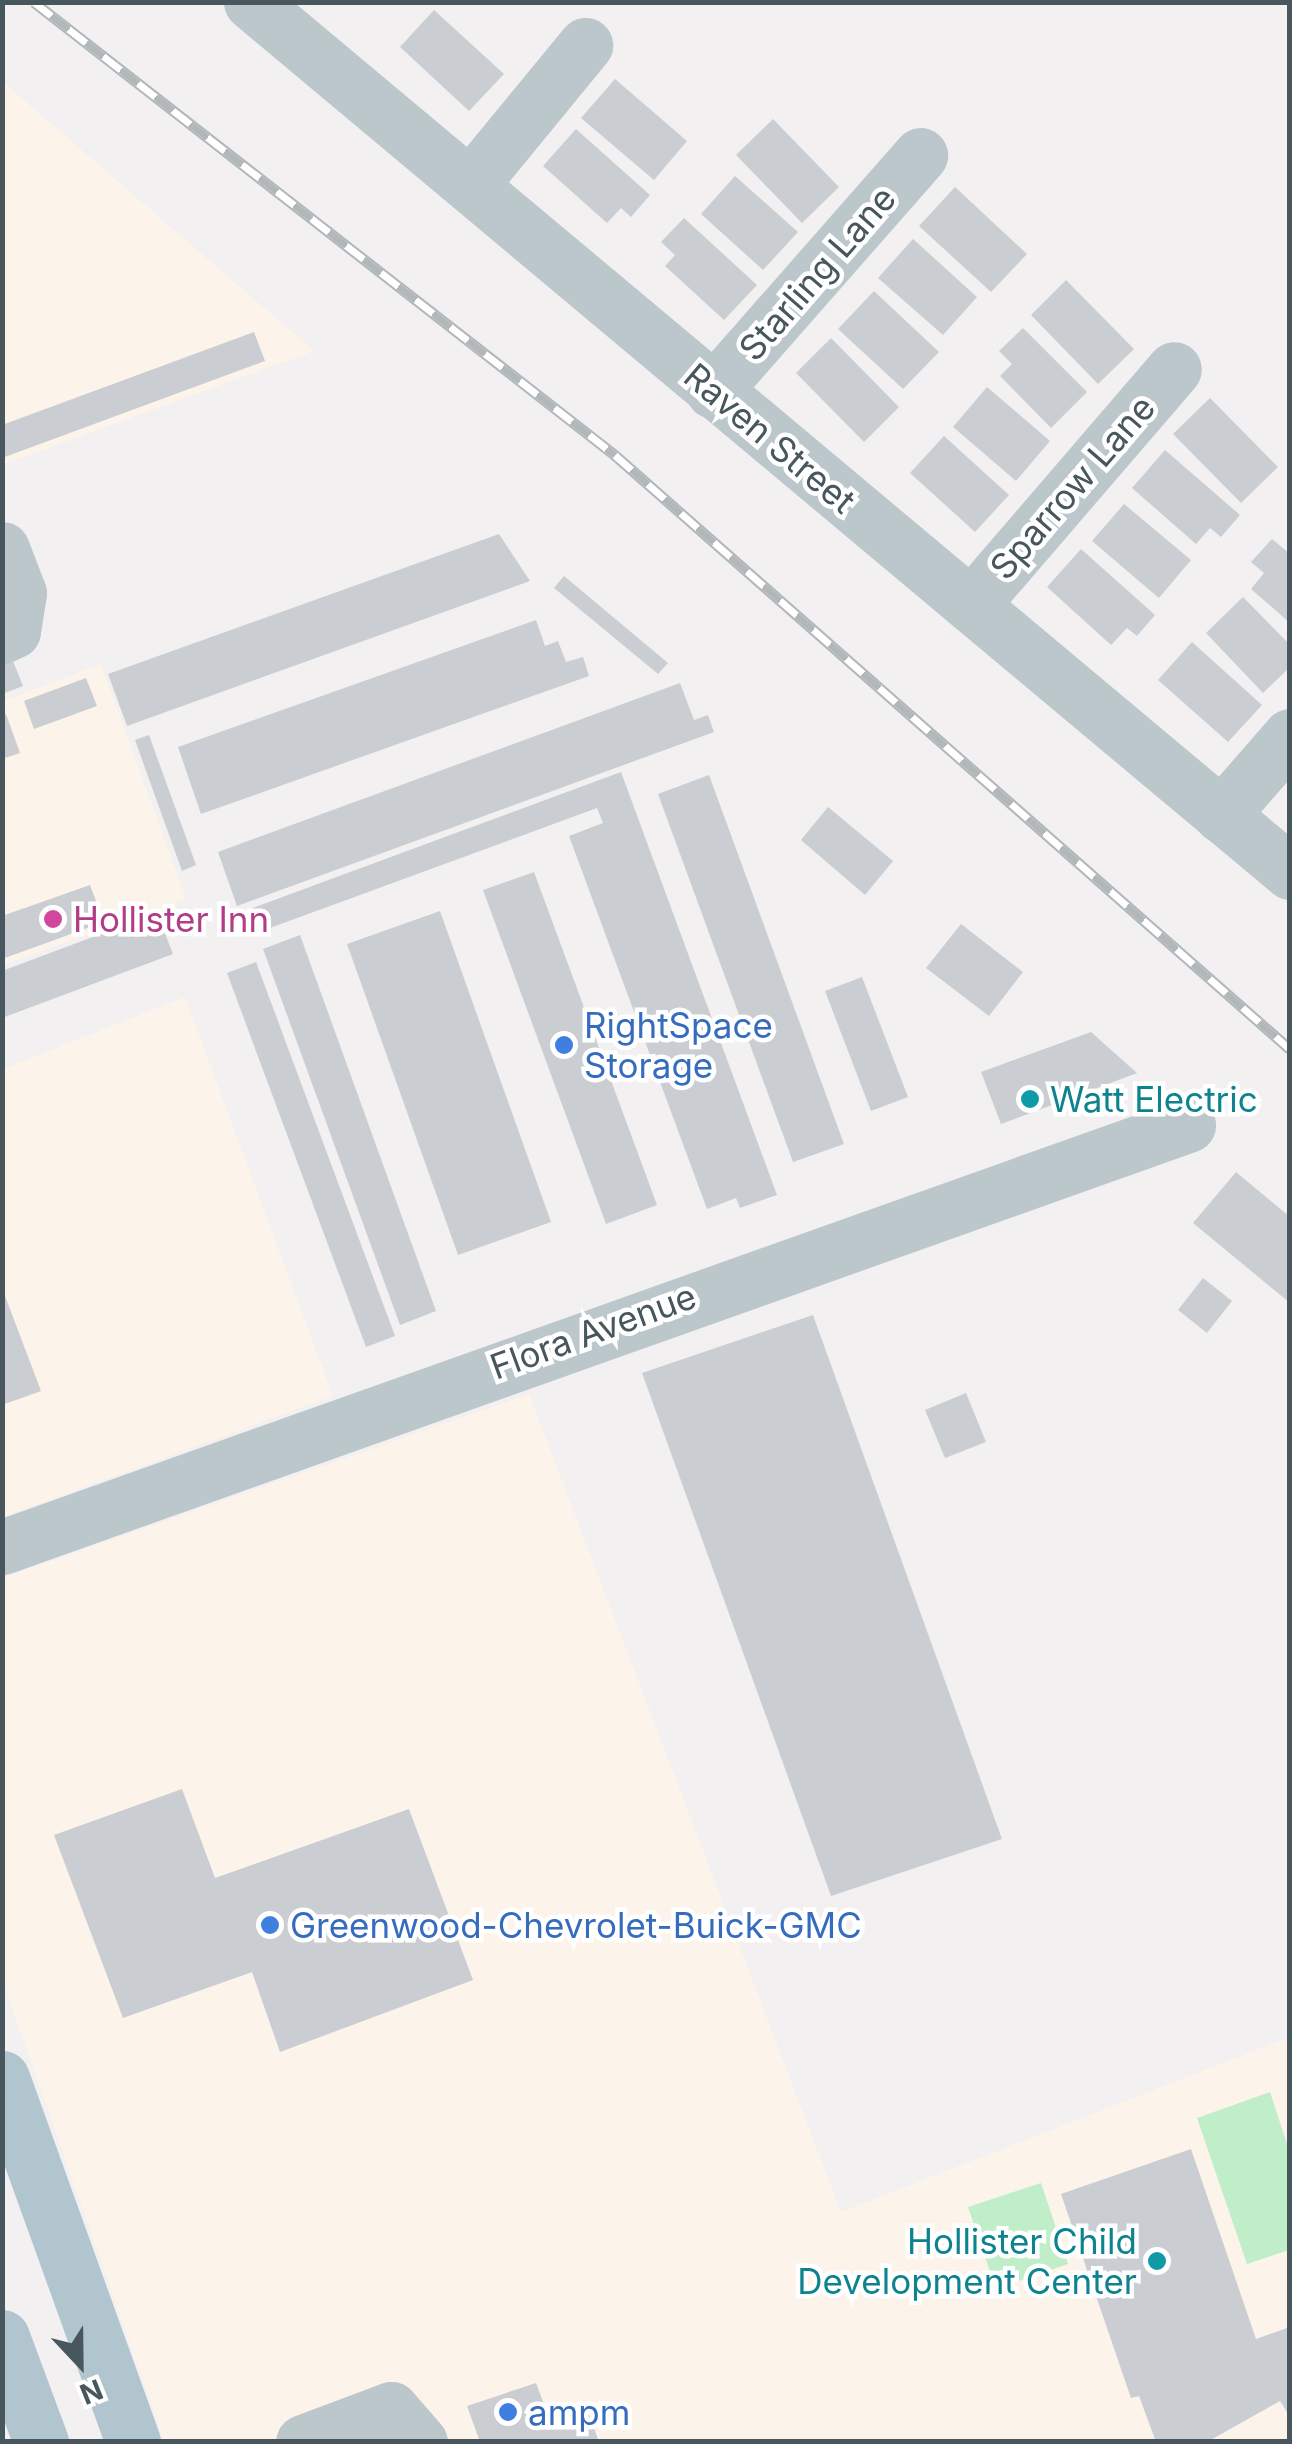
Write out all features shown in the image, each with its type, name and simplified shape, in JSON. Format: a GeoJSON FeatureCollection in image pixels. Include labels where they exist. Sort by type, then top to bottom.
{"type":"FeatureCollection","features":[{"type":"Feature","properties":{"kind":"main road"},"geometry":{"type":"LineString","coordinates":[[2,2078],[133,2442]]}},
{"type":"Feature","properties":{"kind":"main road"},"geometry":{"type":"LineString","coordinates":[[2,2337],[41,2442]]}},
{"type":"Feature","properties":{"kind":"street","name":"Raven Street"},"geometry":{"type":"LineString","coordinates":[[251,2],[1290,872]]}},
{"type":"Feature","properties":{"kind":"street"},"geometry":{"type":"LineString","coordinates":[[471,184],[585,45]]}},
{"type":"Feature","properties":{"kind":"street","name":"Starling Lane"},"geometry":{"type":"LineString","coordinates":[[713,391],[920,155]]}},
{"type":"Feature","properties":{"kind":"street","name":"Sparrow Lane"},"geometry":{"type":"LineString","coordinates":[[970,605],[1174,369]]}},
{"type":"Feature","properties":{"kind":"street"},"geometry":{"type":"LineString","coordinates":[[2,549],[19,593],[13,631],[2,636]]}},
{"type":"Feature","properties":{"kind":"street"},"geometry":{"type":"LineString","coordinates":[[1221,815],[1290,736]]}},
{"type":"Feature","properties":{"kind":"street","name":"Flora Avenue"},"geometry":{"type":"LineString","coordinates":[[2,1547],[1188,1125]]}},
{"type":"Feature","properties":{"kind":"street"},"geometry":{"type":"LineString","coordinates":[[303,2442],[391,2409],[420,2442]]}},
{"type":"Feature","properties":{"kind":"shaded area"},"geometry":{"type":"Polygon","coordinates":[[[3,82],[314,351],[2,465],[3,82]]]}},
{"type":"Feature","properties":{"kind":"shaded area"},"geometry":{"type":"Polygon","coordinates":[[[101,664],[186,899],[3,965],[3,701],[101,664]]]}},
{"type":"Feature","properties":{"kind":"shaded area"},"geometry":{"type":"Polygon","coordinates":[[[185,997],[333,1396],[3,1517],[3,1069],[185,997]]]}},
{"type":"Feature","properties":{"kind":"shaded area"},"geometry":{"type":"Polygon","coordinates":[[[529,1394],[841,2212],[1289,2037],[1289,2441],[164,2441],[3,1982],[2,1578],[529,1394]]]}},
{"type":"Feature","properties":{"kind":"green space"},"geometry":{"type":"Polygon","coordinates":[[[1270,2092],[1289,2150],[1289,2250],[1247,2264],[1197,2118],[1270,2092]]]}},
{"type":"Feature","properties":{"kind":"green space"},"geometry":{"type":"Polygon","coordinates":[[[1041,2183],[1068,2264],[996,2289],[968,2207],[1041,2183]]]}},
{"type":"Feature","properties":{"kind":"building"},"geometry":{"type":"Polygon","coordinates":[[[434,10],[504,74],[469,111],[400,47],[434,10]]]}},
{"type":"Feature","properties":{"kind":"building"},"geometry":{"type":"Polygon","coordinates":[[[615,79],[687,141],[654,180],[581,118],[615,79]]]}},
{"type":"Feature","properties":{"kind":"building"},"geometry":{"type":"Polygon","coordinates":[[[773,119],[839,187],[802,223],[736,155],[773,119]]]}},
{"type":"Feature","properties":{"kind":"building"},"geometry":{"type":"Polygon","coordinates":[[[576,129],[650,195],[631,217],[621,208],[607,223],[543,166],[576,129]]]}},
{"type":"Feature","properties":{"kind":"building"},"geometry":{"type":"Polygon","coordinates":[[[735,176],[798,232],[763,270],[701,214],[735,176]]]}},
{"type":"Feature","properties":{"kind":"building"},"geometry":{"type":"Polygon","coordinates":[[[955,187],[1027,254],[991,292],[919,226],[955,187]]]}},
{"type":"Feature","properties":{"kind":"building"},"geometry":{"type":"Polygon","coordinates":[[[684,218],[757,285],[724,320],[665,266],[675,255],[661,242],[684,218]]]}},
{"type":"Feature","properties":{"kind":"building"},"geometry":{"type":"Polygon","coordinates":[[[913,239],[977,297],[943,335],[878,278],[913,239]]]}},
{"type":"Feature","properties":{"kind":"building"},"geometry":{"type":"Polygon","coordinates":[[[1066,280],[1134,349],[1098,384],[1031,315],[1066,280]]]}},
{"type":"Feature","properties":{"kind":"building"},"geometry":{"type":"Polygon","coordinates":[[[874,291],[939,352],[903,389],[838,329],[874,291]]]}},
{"type":"Feature","properties":{"kind":"building"},"geometry":{"type":"Polygon","coordinates":[[[1023,328],[1087,392],[1051,428],[1000,376],[1012,364],[999,351],[1023,328]]]}},
{"type":"Feature","properties":{"kind":"building"},"geometry":{"type":"Polygon","coordinates":[[[254,332],[265,361],[2,458],[2,425],[254,332]]]}},
{"type":"Feature","properties":{"kind":"building"},"geometry":{"type":"Polygon","coordinates":[[[831,338],[899,407],[864,442],[796,373],[831,338]]]}},
{"type":"Feature","properties":{"kind":"building"},"geometry":{"type":"Polygon","coordinates":[[[987,387],[1050,441],[1016,481],[953,427],[987,387]]]}},
{"type":"Feature","properties":{"kind":"building"},"geometry":{"type":"Polygon","coordinates":[[[1210,398],[1278,467],[1241,503],[1173,434],[1210,398]]]}},
{"type":"Feature","properties":{"kind":"building"},"geometry":{"type":"Polygon","coordinates":[[[944,436],[1009,495],[975,532],[910,473],[944,436]]]}},
{"type":"Feature","properties":{"kind":"building"},"geometry":{"type":"Polygon","coordinates":[[[1165,450],[1240,515],[1221,537],[1210,528],[1196,544],[1132,488],[1165,450]]]}},
{"type":"Feature","properties":{"kind":"building"},"geometry":{"type":"Polygon","coordinates":[[[1124,504],[1191,560],[1159,598],[1092,541],[1124,504]]]}},
{"type":"Feature","properties":{"kind":"building"},"geometry":{"type":"Polygon","coordinates":[[[499,534],[530,581],[127,726],[108,674],[499,534]]]}},
{"type":"Feature","properties":{"kind":"building"},"geometry":{"type":"Polygon","coordinates":[[[1272,539],[1290,554],[1290,623],[1251,589],[1264,573],[1251,562],[1272,539]]]}},
{"type":"Feature","properties":{"kind":"building"},"geometry":{"type":"Polygon","coordinates":[[[1081,549],[1155,615],[1137,636],[1127,628],[1111,645],[1047,587],[1081,549]]]}},
{"type":"Feature","properties":{"kind":"building"},"geometry":{"type":"Polygon","coordinates":[[[564,576],[668,663],[658,674],[554,588],[564,576]]]}},
{"type":"Feature","properties":{"kind":"building"},"geometry":{"type":"Polygon","coordinates":[[[1243,597],[1290,645],[1290,667],[1263,693],[1206,633],[1243,597]]]}},
{"type":"Feature","properties":{"kind":"building"},"geometry":{"type":"Polygon","coordinates":[[[536,620],[545,646],[558,641],[566,662],[583,657],[589,676],[201,814],[178,747],[536,620]]]}},
{"type":"Feature","properties":{"kind":"building"},"geometry":{"type":"Polygon","coordinates":[[[1192,642],[1262,705],[1228,742],[1158,680],[1192,642]]]}},
{"type":"Feature","properties":{"kind":"building"},"geometry":{"type":"Polygon","coordinates":[[[10,654],[23,686],[2,694],[2,657],[10,654]]]}},
{"type":"Feature","properties":{"kind":"building"},"geometry":{"type":"Polygon","coordinates":[[[86,678],[97,706],[34,729],[24,701],[86,678]]]}},
{"type":"Feature","properties":{"kind":"building"},"geometry":{"type":"Polygon","coordinates":[[[680,683],[694,720],[708,715],[714,732],[237,906],[218,852],[680,683]]]}},
{"type":"Feature","properties":{"kind":"building"},"geometry":{"type":"Polygon","coordinates":[[[6,714],[20,753],[2,759],[2,716],[6,714]]]}},
{"type":"Feature","properties":{"kind":"building"},"geometry":{"type":"Polygon","coordinates":[[[149,735],[196,865],[182,871],[135,740],[149,735]]]}},
{"type":"Feature","properties":{"kind":"building"},"geometry":{"type":"Polygon","coordinates":[[[621,772],[777,1195],[740,1208],[736,1198],[707,1209],[569,836],[603,823],[597,808],[259,932],[250,909],[621,772]]]}},
{"type":"Feature","properties":{"kind":"building"},"geometry":{"type":"Polygon","coordinates":[[[709,775],[844,1144],[793,1162],[658,794],[709,775]]]}},
{"type":"Feature","properties":{"kind":"building"},"geometry":{"type":"Polygon","coordinates":[[[828,807],[893,861],[865,895],[801,840],[828,807]]]}},
{"type":"Feature","properties":{"kind":"building"},"geometry":{"type":"Polygon","coordinates":[[[534,872],[657,1205],[606,1224],[483,890],[534,872]]]}},
{"type":"Feature","properties":{"kind":"building","name":"Hollister Inn"},"geometry":{"type":"Polygon","coordinates":[[[90,885],[104,922],[2,959],[2,916],[90,885]]]}},
{"type":"Feature","properties":{"kind":"building"},"geometry":{"type":"Polygon","coordinates":[[[440,911],[551,1222],[458,1255],[347,944],[440,911]]]}},
{"type":"Feature","properties":{"kind":"building"},"geometry":{"type":"Polygon","coordinates":[[[157,913],[173,954],[2,1018],[2,971],[157,913]]]}},
{"type":"Feature","properties":{"kind":"building"},"geometry":{"type":"Polygon","coordinates":[[[961,924],[1023,972],[989,1016],[926,968],[961,924]]]}},
{"type":"Feature","properties":{"kind":"building"},"geometry":{"type":"Polygon","coordinates":[[[300,935],[436,1311],[400,1325],[263,949],[300,935]]]}},
{"type":"Feature","properties":{"kind":"building"},"geometry":{"type":"Polygon","coordinates":[[[256,962],[395,1336],[366,1347],[227,973],[256,962]]]}},
{"type":"Feature","properties":{"kind":"building"},"geometry":{"type":"Polygon","coordinates":[[[862,977],[908,1097],[871,1111],[825,991],[862,977]]]}},
{"type":"Feature","properties":{"kind":"building","name":"Watt Electric"},"geometry":{"type":"Polygon","coordinates":[[[1091,1032],[1137,1073],[1001,1124],[981,1072],[1091,1032]]]}},
{"type":"Feature","properties":{"kind":"building"},"geometry":{"type":"Polygon","coordinates":[[[1236,1172],[1290,1217],[1290,1303],[1193,1223],[1236,1172]]]}},
{"type":"Feature","properties":{"kind":"building"},"geometry":{"type":"Polygon","coordinates":[[[1203,1278],[1232,1301],[1207,1333],[1178,1310],[1203,1278]]]}},
{"type":"Feature","properties":{"kind":"building"},"geometry":{"type":"Polygon","coordinates":[[[2,1288],[41,1391],[2,1405],[2,1288]]]}},
{"type":"Feature","properties":{"kind":"building"},"geometry":{"type":"Polygon","coordinates":[[[813,1315],[1002,1839],[831,1896],[642,1373],[813,1315]]]}},
{"type":"Feature","properties":{"kind":"building"},"geometry":{"type":"Polygon","coordinates":[[[966,1393],[986,1442],[945,1458],[925,1410],[966,1393]]]}},
{"type":"Feature","properties":{"kind":"building","name":"Greenwood-Chevrolet-Buick-GMC"},"geometry":{"type":"Polygon","coordinates":[[[182,1789],[215,1878],[409,1809],[473,1980],[280,2052],[252,1972],[123,2018],[54,1835],[182,1789]]]}},
{"type":"Feature","properties":{"kind":"building","name":"Hollister Child Development Center"},"geometry":{"type":"Polygon","coordinates":[[[1191,2149],[1256,2339],[1290,2327],[1290,2417],[1280,2401],[1207,2442],[1156,2442],[1139,2396],[1131,2398],[1061,2194],[1191,2149]]]}},
{"type":"Feature","properties":{"kind":"building","name":"ampm"},"geometry":{"type":"Polygon","coordinates":[[[536,2383],[549,2418],[586,2406],[599,2442],[480,2442],[467,2406],[536,2383]]]}},
{"type":"Feature","properties":{"kind":"railway"},"geometry":{"type":"LineString","coordinates":[[34,2],[615,455],[1290,1049]]}},
{"type":"Feature","properties":{"kind":"place","name":"Hollister Inn"},"geometry":{"type":"Point","coordinates":[53,919]}},
{"type":"Feature","properties":{"kind":"place","name":"RightSpace Storage"},"geometry":{"type":"Point","coordinates":[564,1045]}},
{"type":"Feature","properties":{"kind":"place","name":"Watt Electric"},"geometry":{"type":"Point","coordinates":[1030,1099]}},
{"type":"Feature","properties":{"kind":"place","name":"Greenwood-Chevrolet-Buick-GMC"},"geometry":{"type":"Point","coordinates":[270,1925]}},
{"type":"Feature","properties":{"kind":"place","name":"Hollister Child Development Center"},"geometry":{"type":"Point","coordinates":[1157,2261]}},
{"type":"Feature","properties":{"kind":"place","name":"ampm"},"geometry":{"type":"Point","coordinates":[508,2412]}}]}
